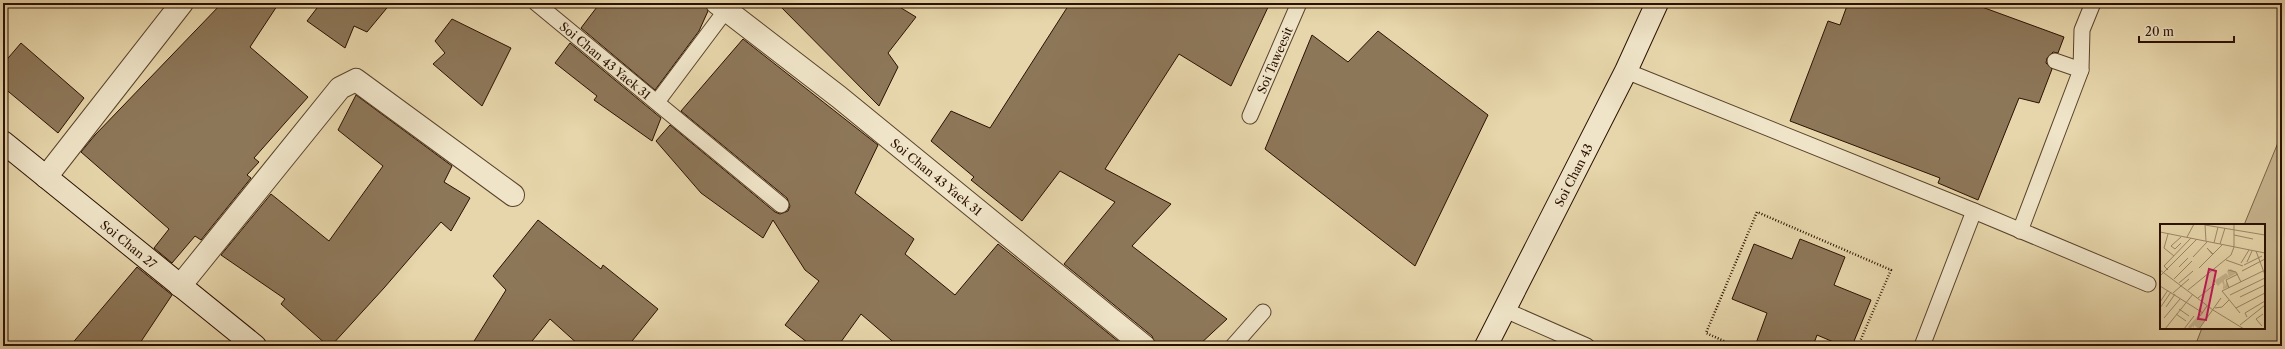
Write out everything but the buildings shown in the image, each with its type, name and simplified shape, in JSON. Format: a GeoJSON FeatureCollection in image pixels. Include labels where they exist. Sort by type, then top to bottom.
{"type":"FeatureCollection","features":[{"type":"Feature","properties":{"kind":"street"},"geometry":{"type":"LineString","coordinates":[[46,177],[182,3]]}},
{"type":"Feature","properties":{"kind":"street","name":"Soi Chan 43"},"geometry":{"type":"LineString","coordinates":[[1486,346],[1626,71],[1657,3]]}},
{"type":"Feature","properties":{"kind":"street","name":"Soi Chan 43 Yaek 31"},"geometry":{"type":"LineString","coordinates":[[722,7],[839,97],[1144,346]]}},
{"type":"Feature","properties":{"kind":"street"},"geometry":{"type":"LineString","coordinates":[[180,286],[340,88],[356,80],[513,195]]}},
{"type":"Feature","properties":{"kind":"street","name":"Soi Chan 27"},"geometry":{"type":"LineString","coordinates":[[3,142],[250,344]]}},
{"type":"Feature","properties":{"kind":"lane","name":"Soi Chan 43 Yaek 31"},"geometry":{"type":"LineString","coordinates":[[536,3],[781,205]]}},
{"type":"Feature","properties":{"kind":"lane","name":"Soi Taweesit"},"geometry":{"type":"LineString","coordinates":[[1250,116],[1299,3]]}},
{"type":"Feature","properties":{"kind":"lane"},"geometry":{"type":"LineString","coordinates":[[2020,231],[2081,70],[2082,30],[2093,3]]}},
{"type":"Feature","properties":{"kind":"lane","name":"Soi Chan 43 Yaek 31"},"geometry":{"type":"LineString","coordinates":[[657,102],[722,7]]}},
{"type":"Feature","properties":{"kind":"lane"},"geometry":{"type":"LineString","coordinates":[[2055,61],[2081,70]]}},
{"type":"Feature","properties":{"kind":"lane"},"geometry":{"type":"LineString","coordinates":[[1626,71],[1974,211],[2148,284]]}},
{"type":"Feature","properties":{"kind":"lane"},"geometry":{"type":"LineString","coordinates":[[1922,346],[1974,211]]}},
{"type":"Feature","properties":{"kind":"lane"},"geometry":{"type":"LineString","coordinates":[[1505,310],[1587,346]]}},
{"type":"Feature","properties":{"kind":"lane"},"geometry":{"type":"LineString","coordinates":[[1233,346],[1263,312]]}},
{"type":"Feature","properties":{"kind":"path"},"geometry":{"type":"LineString","coordinates":[[1736,346],[1706,333],[1757,212],[1891,270],[1858,346]]}},
{"type":"Feature","properties":{"kind":"shaded area"},"geometry":{"type":"Polygon","coordinates":[[[2282,133],[2282,346],[2195,346],[2202,329],[2265,329],[2265,224],[2244,224],[2282,133]]]}}]}
